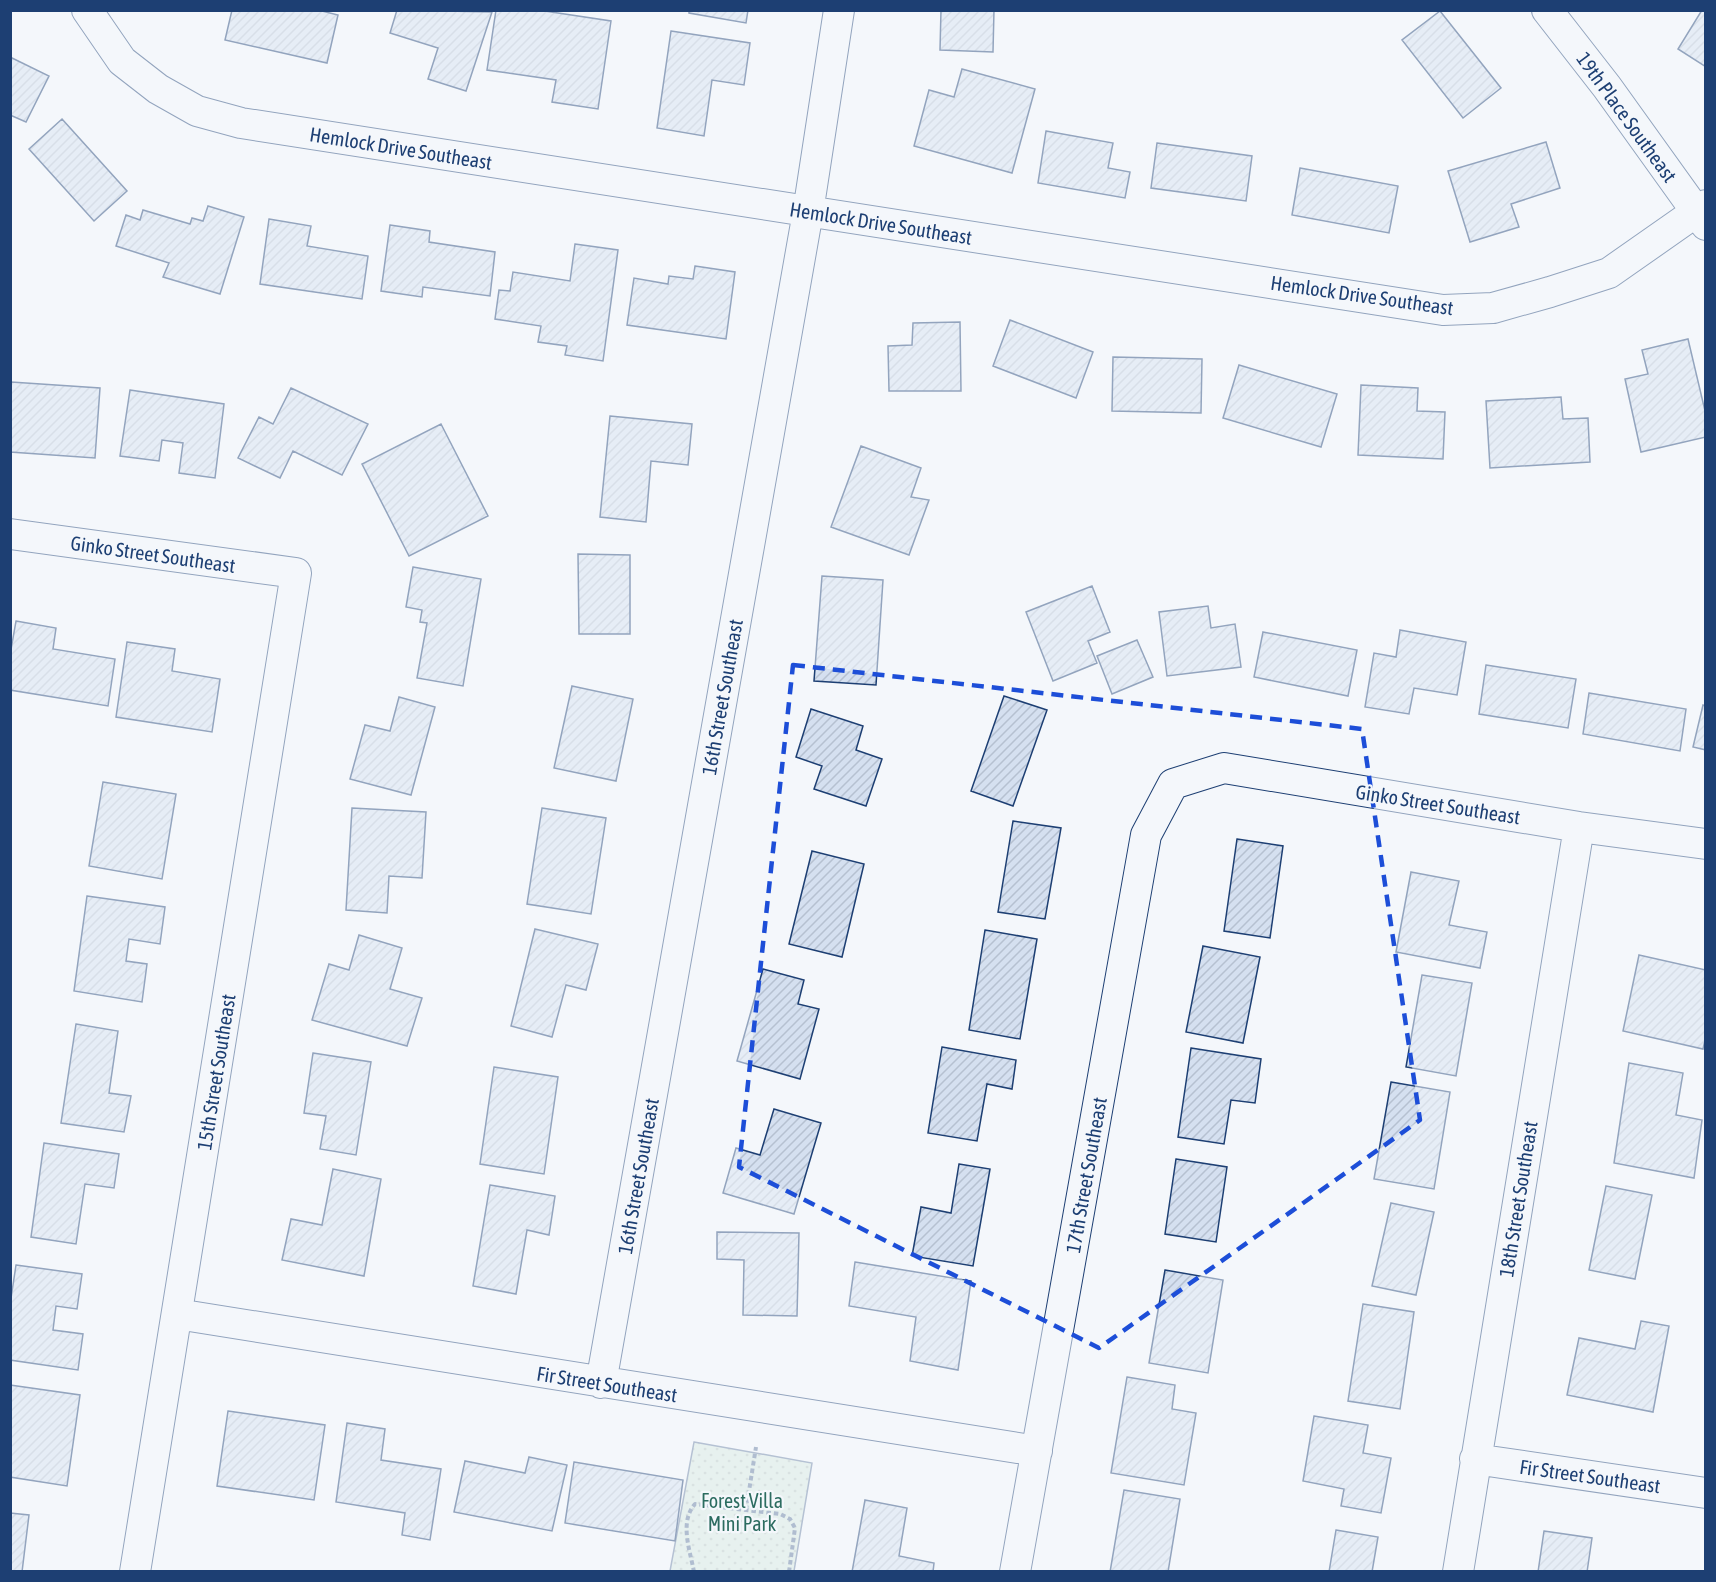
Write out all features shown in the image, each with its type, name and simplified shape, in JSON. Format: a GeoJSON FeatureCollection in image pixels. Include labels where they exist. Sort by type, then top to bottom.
{"type":"FeatureCollection","features":[{"type":"Feature","properties":{"kind":"street","name":"Hemlock Drive Southeast"},"geometry":{"type":"LineString","coordinates":[[87,10],[122,61],[158,89],[197,111],[241,123],[1443,310],[1492,308],[1608,273],[1702,214]]}},
{"type":"Feature","properties":{"kind":"street","name":"16th Street Southeast"},"geometry":{"type":"LineString","coordinates":[[601,1383],[808,212],[839,10]]}},
{"type":"Feature","properties":{"kind":"street","name":"19th Place Southeast"},"geometry":{"type":"LineString","coordinates":[[1547,10],[1702,214]]}},
{"type":"Feature","properties":{"kind":"street","name":"Ginko Street Southeast"},"geometry":{"type":"LineString","coordinates":[[10,534],[296,573]]}},
{"type":"Feature","properties":{"kind":"street","name":"15th Street Southeast"},"geometry":{"type":"LineString","coordinates":[[135,1572],[296,573]]}},
{"type":"Feature","properties":{"kind":"street","name":"Ginko Street Southeast"},"geometry":{"type":"LineString","coordinates":[[1173,784],[1224,768],[1579,827],[1706,844]]}},
{"type":"Feature","properties":{"kind":"street","name":"17th Street Southeast"},"geometry":{"type":"LineString","coordinates":[[1015,1572],[1146,835],[1173,784]]}},
{"type":"Feature","properties":{"kind":"street","name":"18th Street Southeast"},"geometry":{"type":"LineString","coordinates":[[1458,1572],[1579,827]]}},
{"type":"Feature","properties":{"kind":"street","name":"Fir Street Southeast"},"geometry":{"type":"LineString","coordinates":[[177,1314],[1037,1451]]}},
{"type":"Feature","properties":{"kind":"street","name":"Fir Street Southeast"},"geometry":{"type":"LineString","coordinates":[[1475,1459],[1706,1493]]}},
{"type":"Feature","properties":{"kind":"path"},"geometry":{"type":"LineString","coordinates":[[746,1510],[756,1447]]}},
{"type":"Feature","properties":{"kind":"path"},"geometry":{"type":"LineString","coordinates":[[694,1572],[686,1533],[687,1518],[695,1504],[780,1514],[793,1523],[795,1528],[789,1572]]}},
{"type":"Feature","properties":{"kind":"highlighted area"},"geometry":{"type":"Polygon","coordinates":[[[793,665],[1362,729],[1420,1120],[1099,1348],[739,1167],[793,665]]]}},
{"type":"Feature","properties":{"kind":"green space","name":"Forest Villa Mini Park"},"geometry":{"type":"Polygon","coordinates":[[[694,1442],[812,1463],[794,1571],[670,1571],[694,1442]]]}},
{"type":"Feature","properties":{"kind":"building"},"geometry":{"type":"Polygon","coordinates":[[[232,10],[318,10],[338,15],[327,63],[225,40],[232,10]]]}},
{"type":"Feature","properties":{"kind":"building"},"geometry":{"type":"Polygon","coordinates":[[[397,10],[492,12],[466,91],[428,79],[438,48],[390,33],[397,10]]]}},
{"type":"Feature","properties":{"kind":"building"},"geometry":{"type":"Polygon","coordinates":[[[496,10],[538,10],[611,21],[598,109],[552,102],[556,80],[487,70],[496,10]]]}},
{"type":"Feature","properties":{"kind":"building"},"geometry":{"type":"Polygon","coordinates":[[[689,10],[748,10],[746,23],[689,13],[689,10]]]}},
{"type":"Feature","properties":{"kind":"building"},"geometry":{"type":"Polygon","coordinates":[[[941,10],[994,10],[993,52],[940,50],[941,10]]]}},
{"type":"Feature","properties":{"kind":"building"},"geometry":{"type":"Polygon","coordinates":[[[1702,10],[1706,10],[1706,67],[1678,49],[1702,10]]]}},
{"type":"Feature","properties":{"kind":"building"},"geometry":{"type":"Polygon","coordinates":[[[1440,11],[1501,88],[1463,118],[1402,40],[1440,11]]]}},
{"type":"Feature","properties":{"kind":"building"},"geometry":{"type":"Polygon","coordinates":[[[671,31],[750,43],[744,85],[712,80],[704,136],[657,128],[671,31]]]}},
{"type":"Feature","properties":{"kind":"building"},"geometry":{"type":"Polygon","coordinates":[[[10,57],[49,76],[26,122],[10,115],[10,57]]]}},
{"type":"Feature","properties":{"kind":"building"},"geometry":{"type":"Polygon","coordinates":[[[962,69],[1035,89],[1012,173],[914,146],[929,90],[954,97],[962,69]]]}},
{"type":"Feature","properties":{"kind":"building"},"geometry":{"type":"Polygon","coordinates":[[[62,119],[127,191],[94,221],[29,149],[62,119]]]}},
{"type":"Feature","properties":{"kind":"building"},"geometry":{"type":"Polygon","coordinates":[[[1046,131],[1113,143],[1108,168],[1130,172],[1125,198],[1038,183],[1046,131]]]}},
{"type":"Feature","properties":{"kind":"building"},"geometry":{"type":"Polygon","coordinates":[[[1546,142],[1560,188],[1511,204],[1519,227],[1470,242],[1448,171],[1546,142]]]}},
{"type":"Feature","properties":{"kind":"building"},"geometry":{"type":"Polygon","coordinates":[[[1157,143],[1252,156],[1246,201],[1151,188],[1157,143]]]}},
{"type":"Feature","properties":{"kind":"building"},"geometry":{"type":"Polygon","coordinates":[[[1300,168],[1398,186],[1389,233],[1292,215],[1300,168]]]}},
{"type":"Feature","properties":{"kind":"building"},"geometry":{"type":"Polygon","coordinates":[[[208,206],[244,217],[220,294],[163,277],[169,263],[116,246],[126,215],[140,220],[143,210],[190,224],[192,218],[203,221],[208,206]]]}},
{"type":"Feature","properties":{"kind":"building"},"geometry":{"type":"Polygon","coordinates":[[[269,219],[311,226],[307,246],[368,256],[362,299],[260,284],[269,219]]]}},
{"type":"Feature","properties":{"kind":"building"},"geometry":{"type":"Polygon","coordinates":[[[390,225],[430,231],[429,242],[495,252],[490,296],[423,287],[422,297],[381,291],[390,225]]]}},
{"type":"Feature","properties":{"kind":"building"},"geometry":{"type":"Polygon","coordinates":[[[575,244],[618,250],[603,361],[565,355],[567,346],[538,342],[541,326],[495,319],[499,290],[510,291],[513,272],[570,281],[575,244]]]}},
{"type":"Feature","properties":{"kind":"building"},"geometry":{"type":"Polygon","coordinates":[[[695,266],[735,272],[726,339],[627,325],[634,278],[668,284],[669,276],[693,279],[695,266]]]}},
{"type":"Feature","properties":{"kind":"building"},"geometry":{"type":"Polygon","coordinates":[[[1010,320],[1093,352],[1076,398],[993,366],[1010,320]]]}},
{"type":"Feature","properties":{"kind":"building"},"geometry":{"type":"Polygon","coordinates":[[[960,322],[961,391],[889,391],[888,346],[912,345],[913,323],[960,322]]]}},
{"type":"Feature","properties":{"kind":"building"},"geometry":{"type":"Polygon","coordinates":[[[1688,339],[1706,415],[1706,437],[1641,452],[1625,379],[1648,374],[1642,350],[1688,339]]]}},
{"type":"Feature","properties":{"kind":"building"},"geometry":{"type":"Polygon","coordinates":[[[1113,357],[1202,359],[1201,413],[1112,411],[1113,357]]]}},
{"type":"Feature","properties":{"kind":"building"},"geometry":{"type":"Polygon","coordinates":[[[1239,365],[1337,394],[1321,447],[1223,418],[1239,365]]]}},
{"type":"Feature","properties":{"kind":"building"},"geometry":{"type":"Polygon","coordinates":[[[11,382],[100,388],[95,458],[10,452],[11,382]]]}},
{"type":"Feature","properties":{"kind":"building"},"geometry":{"type":"Polygon","coordinates":[[[1361,385],[1418,388],[1417,411],[1445,412],[1443,459],[1358,455],[1361,385]]]}},
{"type":"Feature","properties":{"kind":"building"},"geometry":{"type":"Polygon","coordinates":[[[291,388],[368,424],[342,475],[293,451],[280,478],[238,458],[259,417],[273,424],[291,388]]]}},
{"type":"Feature","properties":{"kind":"building"},"geometry":{"type":"Polygon","coordinates":[[[130,390],[224,404],[215,478],[179,473],[183,443],[162,440],[159,461],[120,456],[130,390]]]}},
{"type":"Feature","properties":{"kind":"building"},"geometry":{"type":"Polygon","coordinates":[[[1561,397],[1563,419],[1588,418],[1590,462],[1490,468],[1486,401],[1561,397]]]}},
{"type":"Feature","properties":{"kind":"building"},"geometry":{"type":"Polygon","coordinates":[[[610,416],[692,424],[688,465],[651,461],[646,522],[600,517],[610,416]]]}},
{"type":"Feature","properties":{"kind":"building"},"geometry":{"type":"Polygon","coordinates":[[[441,424],[488,516],[409,556],[362,464],[441,424]]]}},
{"type":"Feature","properties":{"kind":"building"},"geometry":{"type":"Polygon","coordinates":[[[861,446],[921,468],[911,497],[929,500],[909,555],[831,527],[861,446]]]}},
{"type":"Feature","properties":{"kind":"building"},"geometry":{"type":"Polygon","coordinates":[[[578,554],[630,555],[630,634],[579,634],[578,554]]]}},
{"type":"Feature","properties":{"kind":"building"},"geometry":{"type":"Polygon","coordinates":[[[413,567],[481,579],[463,686],[417,678],[427,623],[420,622],[422,610],[406,607],[413,567]]]}},
{"type":"Feature","properties":{"kind":"building"},"geometry":{"type":"Polygon","coordinates":[[[822,576],[883,580],[876,685],[814,681],[822,576]]]}},
{"type":"Feature","properties":{"kind":"building"},"geometry":{"type":"Polygon","coordinates":[[[1092,586],[1110,632],[1088,641],[1097,663],[1053,681],[1026,612],[1092,586]]]}},
{"type":"Feature","properties":{"kind":"building"},"geometry":{"type":"Polygon","coordinates":[[[1208,606],[1211,628],[1235,624],[1241,667],[1167,676],[1159,612],[1208,606]]]}},
{"type":"Feature","properties":{"kind":"building"},"geometry":{"type":"Polygon","coordinates":[[[16,621],[56,628],[53,649],[115,659],[108,706],[10,690],[10,655],[16,621]]]}},
{"type":"Feature","properties":{"kind":"building"},"geometry":{"type":"Polygon","coordinates":[[[1400,630],[1466,642],[1457,695],[1414,688],[1409,714],[1365,707],[1374,653],[1396,657],[1400,630]]]}},
{"type":"Feature","properties":{"kind":"building"},"geometry":{"type":"Polygon","coordinates":[[[1263,632],[1357,650],[1348,696],[1254,677],[1263,632]]]}},
{"type":"Feature","properties":{"kind":"building"},"geometry":{"type":"Polygon","coordinates":[[[1137,640],[1153,677],[1112,694],[1097,656],[1137,640]]]}},
{"type":"Feature","properties":{"kind":"building"},"geometry":{"type":"Polygon","coordinates":[[[127,642],[175,649],[172,671],[220,679],[212,732],[116,717],[127,642]]]}},
{"type":"Feature","properties":{"kind":"building"},"geometry":{"type":"Polygon","coordinates":[[[1486,665],[1576,679],[1568,728],[1479,714],[1486,665]]]}},
{"type":"Feature","properties":{"kind":"building"},"geometry":{"type":"Polygon","coordinates":[[[572,686],[633,699],[616,781],[554,768],[572,686]]]}},
{"type":"Feature","properties":{"kind":"building"},"geometry":{"type":"Polygon","coordinates":[[[1589,693],[1686,709],[1680,751],[1583,734],[1589,693]]]}},
{"type":"Feature","properties":{"kind":"building"},"geometry":{"type":"Polygon","coordinates":[[[1004,696],[1047,710],[1013,806],[971,791],[1004,696]]]}},
{"type":"Feature","properties":{"kind":"building"},"geometry":{"type":"Polygon","coordinates":[[[399,697],[435,707],[411,795],[350,779],[365,725],[390,731],[399,697]]]}},
{"type":"Feature","properties":{"kind":"building"},"geometry":{"type":"Polygon","coordinates":[[[1703,705],[1706,706],[1706,750],[1693,747],[1703,705]]]}},
{"type":"Feature","properties":{"kind":"building"},"geometry":{"type":"Polygon","coordinates":[[[811,709],[863,726],[856,750],[882,759],[866,806],[814,789],[822,766],[796,757],[811,709]]]}},
{"type":"Feature","properties":{"kind":"building"},"geometry":{"type":"Polygon","coordinates":[[[103,782],[176,794],[162,879],[89,866],[103,782]]]}},
{"type":"Feature","properties":{"kind":"building"},"geometry":{"type":"Polygon","coordinates":[[[352,808],[426,812],[422,878],[389,876],[387,913],[346,910],[352,808]]]}},
{"type":"Feature","properties":{"kind":"building"},"geometry":{"type":"Polygon","coordinates":[[[542,808],[606,818],[591,914],[527,904],[542,808]]]}},
{"type":"Feature","properties":{"kind":"building"},"geometry":{"type":"Polygon","coordinates":[[[1013,821],[1061,828],[1045,919],[998,912],[1013,821]]]}},
{"type":"Feature","properties":{"kind":"building"},"geometry":{"type":"Polygon","coordinates":[[[1237,839],[1283,846],[1270,938],[1224,931],[1237,839]]]}},
{"type":"Feature","properties":{"kind":"building"},"geometry":{"type":"Polygon","coordinates":[[[812,851],[864,864],[842,957],[789,944],[812,851]]]}},
{"type":"Feature","properties":{"kind":"building"},"geometry":{"type":"Polygon","coordinates":[[[1411,872],[1459,881],[1449,925],[1487,932],[1480,968],[1396,952],[1411,872]]]}},
{"type":"Feature","properties":{"kind":"building"},"geometry":{"type":"Polygon","coordinates":[[[87,896],[165,907],[160,944],[129,939],[126,961],[147,964],[142,1002],[74,991],[87,896]]]}},
{"type":"Feature","properties":{"kind":"building"},"geometry":{"type":"Polygon","coordinates":[[[535,929],[598,944],[586,990],[566,985],[552,1037],[511,1026],[535,929]]]}},
{"type":"Feature","properties":{"kind":"building"},"geometry":{"type":"Polygon","coordinates":[[[985,930],[1037,939],[1020,1039],[969,1030],[985,930]]]}},
{"type":"Feature","properties":{"kind":"building"},"geometry":{"type":"Polygon","coordinates":[[[359,935],[402,948],[390,989],[422,998],[407,1046],[312,1020],[329,964],[349,970],[359,935]]]}},
{"type":"Feature","properties":{"kind":"building"},"geometry":{"type":"Polygon","coordinates":[[[1203,946],[1260,957],[1243,1043],[1186,1032],[1203,946]]]}},
{"type":"Feature","properties":{"kind":"building"},"geometry":{"type":"Polygon","coordinates":[[[1639,955],[1706,970],[1706,1036],[1703,1049],[1623,1031],[1639,955]]]}},
{"type":"Feature","properties":{"kind":"building"},"geometry":{"type":"Polygon","coordinates":[[[763,969],[804,980],[798,1004],[819,1009],[800,1079],[737,1061],[763,969]]]}},
{"type":"Feature","properties":{"kind":"building"},"geometry":{"type":"Polygon","coordinates":[[[1422,975],[1472,983],[1456,1076],[1406,1067],[1422,975]]]}},
{"type":"Feature","properties":{"kind":"building"},"geometry":{"type":"Polygon","coordinates":[[[76,1024],[118,1031],[109,1093],[131,1096],[124,1132],[61,1123],[76,1024]]]}},
{"type":"Feature","properties":{"kind":"building"},"geometry":{"type":"Polygon","coordinates":[[[942,1047],[1016,1060],[1012,1089],[987,1084],[977,1141],[928,1133],[942,1047]]]}},
{"type":"Feature","properties":{"kind":"building"},"geometry":{"type":"Polygon","coordinates":[[[1191,1048],[1261,1059],[1255,1103],[1231,1100],[1224,1144],[1178,1137],[1191,1048]]]}},
{"type":"Feature","properties":{"kind":"building"},"geometry":{"type":"Polygon","coordinates":[[[313,1053],[371,1062],[356,1155],[320,1149],[326,1116],[304,1113],[313,1053]]]}},
{"type":"Feature","properties":{"kind":"building"},"geometry":{"type":"Polygon","coordinates":[[[1629,1063],[1683,1073],[1676,1115],[1702,1120],[1694,1178],[1614,1163],[1629,1063]]]}},
{"type":"Feature","properties":{"kind":"building"},"geometry":{"type":"Polygon","coordinates":[[[494,1067],[558,1077],[544,1174],[480,1164],[494,1067]]]}},
{"type":"Feature","properties":{"kind":"building"},"geometry":{"type":"Polygon","coordinates":[[[1391,1082],[1450,1092],[1434,1189],[1374,1179],[1391,1082]]]}},
{"type":"Feature","properties":{"kind":"building"},"geometry":{"type":"Polygon","coordinates":[[[774,1109],[821,1123],[794,1214],[723,1193],[736,1148],[760,1155],[774,1109]]]}},
{"type":"Feature","properties":{"kind":"building"},"geometry":{"type":"Polygon","coordinates":[[[44,1143],[119,1154],[114,1188],[85,1184],[76,1244],[31,1237],[44,1143]]]}},
{"type":"Feature","properties":{"kind":"building"},"geometry":{"type":"Polygon","coordinates":[[[1176,1159],[1227,1167],[1216,1242],[1165,1234],[1176,1159]]]}},
{"type":"Feature","properties":{"kind":"building"},"geometry":{"type":"Polygon","coordinates":[[[959,1164],[990,1169],[973,1266],[912,1256],[921,1207],[951,1213],[959,1164]]]}},
{"type":"Feature","properties":{"kind":"building"},"geometry":{"type":"Polygon","coordinates":[[[333,1169],[381,1179],[364,1276],[282,1260],[291,1219],[322,1225],[333,1169]]]}},
{"type":"Feature","properties":{"kind":"building"},"geometry":{"type":"Polygon","coordinates":[[[490,1185],[555,1196],[549,1235],[527,1230],[516,1294],[473,1286],[490,1185]]]}},
{"type":"Feature","properties":{"kind":"building"},"geometry":{"type":"Polygon","coordinates":[[[1606,1186],[1652,1195],[1635,1279],[1589,1270],[1606,1186]]]}},
{"type":"Feature","properties":{"kind":"building"},"geometry":{"type":"Polygon","coordinates":[[[1391,1203],[1434,1212],[1416,1295],[1372,1286],[1391,1203]]]}},
{"type":"Feature","properties":{"kind":"building"},"geometry":{"type":"Polygon","coordinates":[[[717,1232],[799,1233],[797,1316],[743,1315],[744,1260],[717,1259],[717,1232]]]}},
{"type":"Feature","properties":{"kind":"building"},"geometry":{"type":"Polygon","coordinates":[[[855,1262],[971,1281],[958,1370],[910,1361],[916,1317],[849,1306],[855,1262]]]}},
{"type":"Feature","properties":{"kind":"building"},"geometry":{"type":"Polygon","coordinates":[[[16,1265],[82,1274],[77,1309],[56,1306],[53,1330],[83,1334],[78,1370],[10,1360],[10,1305],[16,1265]]]}},
{"type":"Feature","properties":{"kind":"building"},"geometry":{"type":"Polygon","coordinates":[[[1165,1270],[1223,1280],[1208,1373],[1149,1363],[1165,1270]]]}},
{"type":"Feature","properties":{"kind":"building"},"geometry":{"type":"Polygon","coordinates":[[[1363,1304],[1414,1312],[1400,1409],[1348,1401],[1363,1304]]]}},
{"type":"Feature","properties":{"kind":"building"},"geometry":{"type":"Polygon","coordinates":[[[1641,1321],[1669,1326],[1653,1412],[1567,1395],[1579,1338],[1635,1349],[1641,1321]]]}},
{"type":"Feature","properties":{"kind":"building"},"geometry":{"type":"Polygon","coordinates":[[[1127,1377],[1175,1385],[1172,1409],[1196,1413],[1184,1485],[1111,1473],[1127,1377]]]}},
{"type":"Feature","properties":{"kind":"building"},"geometry":{"type":"Polygon","coordinates":[[[10,1385],[80,1395],[67,1486],[10,1477],[10,1385]]]}},
{"type":"Feature","properties":{"kind":"building"},"geometry":{"type":"Polygon","coordinates":[[[228,1411],[325,1425],[314,1500],[217,1486],[228,1411]]]}},
{"type":"Feature","properties":{"kind":"building"},"geometry":{"type":"Polygon","coordinates":[[[1314,1416],[1368,1425],[1363,1453],[1391,1458],[1381,1513],[1341,1506],[1344,1489],[1303,1481],[1314,1416]]]}},
{"type":"Feature","properties":{"kind":"building"},"geometry":{"type":"Polygon","coordinates":[[[347,1423],[385,1429],[381,1460],[441,1469],[430,1540],[402,1535],[405,1513],[336,1502],[347,1423]]]}},
{"type":"Feature","properties":{"kind":"building"},"geometry":{"type":"Polygon","coordinates":[[[529,1457],[567,1465],[552,1531],[454,1512],[465,1461],[525,1473],[529,1457]]]}},
{"type":"Feature","properties":{"kind":"building"},"geometry":{"type":"Polygon","coordinates":[[[574,1462],[683,1480],[675,1541],[565,1523],[574,1462]]]}},
{"type":"Feature","properties":{"kind":"building"},"geometry":{"type":"Polygon","coordinates":[[[1124,1490],[1180,1499],[1168,1572],[1110,1572],[1124,1490]]]}},
{"type":"Feature","properties":{"kind":"building"},"geometry":{"type":"Polygon","coordinates":[[[865,1500],[907,1508],[899,1556],[934,1563],[933,1572],[852,1572],[865,1500]]]}},
{"type":"Feature","properties":{"kind":"building"},"geometry":{"type":"Polygon","coordinates":[[[10,1513],[29,1515],[22,1572],[10,1572],[10,1513]]]}},
{"type":"Feature","properties":{"kind":"building"},"geometry":{"type":"Polygon","coordinates":[[[1336,1530],[1378,1537],[1372,1572],[1329,1572],[1336,1530]]]}},
{"type":"Feature","properties":{"kind":"building"},"geometry":{"type":"Polygon","coordinates":[[[1544,1531],[1592,1538],[1587,1572],[1538,1572],[1544,1531]]]}}]}
